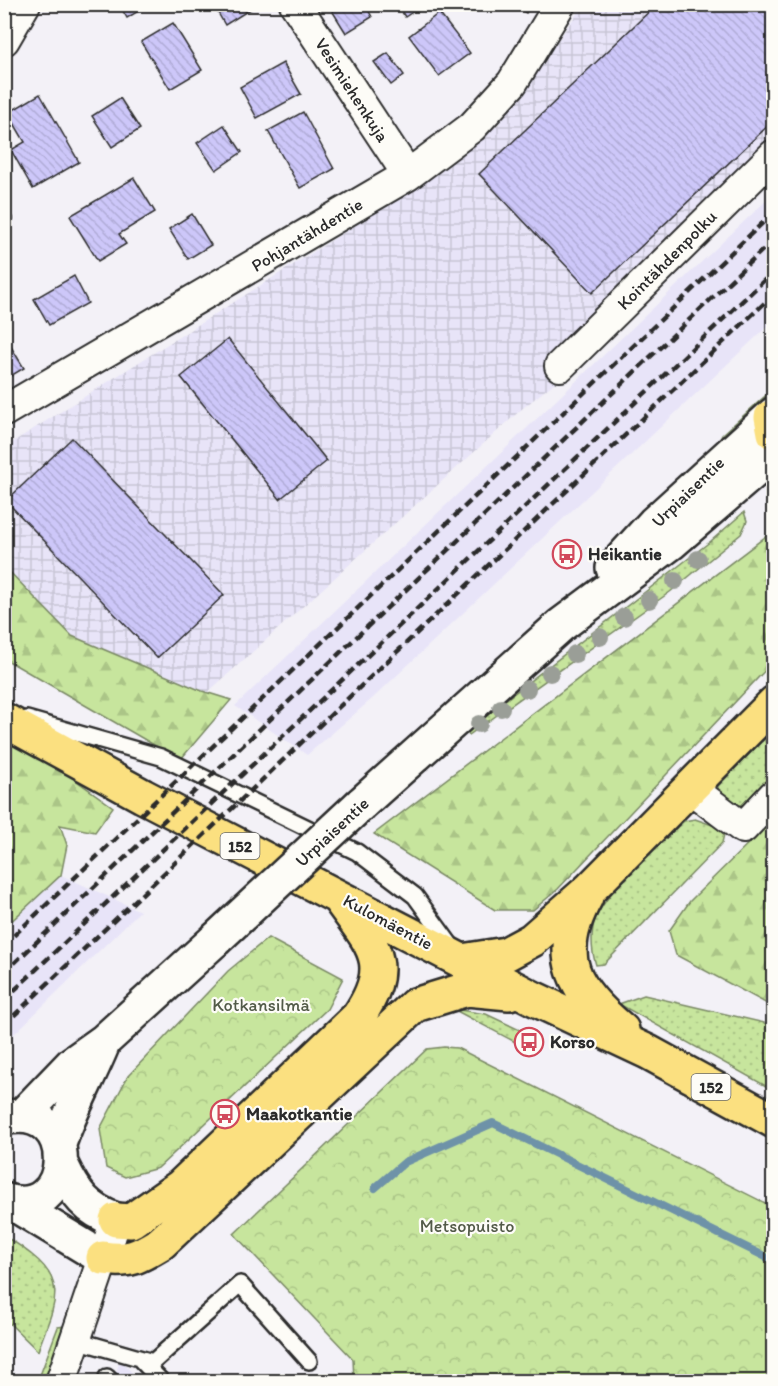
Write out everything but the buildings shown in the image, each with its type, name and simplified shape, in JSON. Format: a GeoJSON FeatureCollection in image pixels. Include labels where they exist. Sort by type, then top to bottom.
{"type":"FeatureCollection","features":[{"type":"Feature","properties":{"kind":"main road","name":"Urpiaisentie"},"geometry":{"type":"LineString","coordinates":[[561,625],[654,523],[773,421]]}},
{"type":"Feature","properties":{"kind":"main road","name":"Urpiaisentie"},"geometry":{"type":"LineString","coordinates":[[13,1117],[73,1063],[104,1041],[561,625],[671,543],[774,454]]}},
{"type":"Feature","properties":{"kind":"main road"},"geometry":{"type":"LineString","coordinates":[[462,961],[506,954],[532,940],[589,890],[774,703]]}},
{"type":"Feature","properties":{"kind":"main road","name":"Kulomäentie"},"geometry":{"type":"LineString","coordinates":[[4,720],[134,792],[533,998],[648,1052],[774,1121]]}},
{"type":"Feature","properties":{"kind":"main road"},"geometry":{"type":"LineString","coordinates":[[589,890],[573,920],[569,941],[570,960],[580,988],[603,1014],[648,1052]]}},
{"type":"Feature","properties":{"kind":"main road"},"geometry":{"type":"LineString","coordinates":[[61,1155],[73,1190],[85,1204],[99,1214],[116,1220],[131,1221],[181,1186],[358,1017],[370,1000],[378,960],[376,953],[337,896]]}},
{"type":"Feature","properties":{"kind":"main road"},"geometry":{"type":"LineString","coordinates":[[8,1202],[103,1258],[124,1261],[139,1257],[161,1243],[415,1005],[467,989],[491,989],[533,998]]}},
{"type":"Feature","properties":{"kind":"main road","name":"Urpiaisentie"},"geometry":{"type":"LineString","coordinates":[[8,1202],[34,1201],[44,1196],[53,1187],[75,1102],[90,1076],[104,1041]]}},
{"type":"Feature","properties":{"kind":"main road","name":"Urpiaisentie"},"geometry":{"type":"LineString","coordinates":[[13,1117],[43,1123],[61,1155]]}},
{"type":"Feature","properties":{"kind":"street"},"geometry":{"type":"LineString","coordinates":[[4,40],[26,4]]}},
{"type":"Feature","properties":{"kind":"street","name":"Vesimiehenkuja"},"geometry":{"type":"LineString","coordinates":[[295,4],[408,175]]}},
{"type":"Feature","properties":{"kind":"street","name":"Pohjantähdentie"},"geometry":{"type":"LineString","coordinates":[[4,411],[408,175],[471,127],[512,83],[560,4]]}},
{"type":"Feature","properties":{"kind":"street","name":"Kointähdenpolku"},"geometry":{"type":"LineString","coordinates":[[560,366],[774,155]]}},
{"type":"Feature","properties":{"kind":"street"},"geometry":{"type":"LineString","coordinates":[[690,788],[743,828],[774,795]]}},
{"type":"Feature","properties":{"kind":"street"},"geometry":{"type":"LineString","coordinates":[[62,1382],[116,1220]]}},
{"type":"Feature","properties":{"kind":"lane"},"geometry":{"type":"LineString","coordinates":[[4,713],[161,757],[357,852],[415,896],[462,961]]}},
{"type":"Feature","properties":{"kind":"lane"},"geometry":{"type":"LineString","coordinates":[[76,1340],[153,1362],[240,1284],[309,1360]]}},
{"type":"Feature","properties":{"kind":"lane"},"geometry":{"type":"LineString","coordinates":[[141,1359],[162,1382]]}},
{"type":"Feature","properties":{"kind":"shaded area"},"geometry":{"type":"Polygon","coordinates":[[[583,5],[773,5],[773,142],[574,367],[523,408],[207,693],[72,636],[5,566],[5,447],[405,194],[498,125],[583,5]]]}},
{"type":"Feature","properties":{"kind":"shaded area"},"geometry":{"type":"Polygon","coordinates":[[[773,194],[773,321],[373,698],[307,755],[235,706],[773,194]]]}},
{"type":"Feature","properties":{"kind":"shaded area"},"geometry":{"type":"Polygon","coordinates":[[[61,875],[140,911],[5,1043],[5,927],[61,875]]]}},
{"type":"Feature","properties":{"kind":"shaded area"},"geometry":{"type":"Polygon","coordinates":[[[120,1360],[140,1381],[113,1382],[120,1360]]]}},
{"type":"Feature","properties":{"kind":"green space"},"geometry":{"type":"Polygon","coordinates":[[[773,389],[773,401],[716,447],[722,435],[773,389]]]}},
{"type":"Feature","properties":{"kind":"green space"},"geometry":{"type":"Polygon","coordinates":[[[744,512],[747,521],[741,534],[670,592],[469,735],[465,731],[711,541],[744,512]]]}},
{"type":"Feature","properties":{"kind":"green space"},"geometry":{"type":"Polygon","coordinates":[[[773,531],[773,662],[558,889],[533,910],[495,910],[374,834],[773,531]]]}},
{"type":"Feature","properties":{"kind":"green space"},"geometry":{"type":"Polygon","coordinates":[[[4,566],[72,636],[202,691],[231,700],[180,760],[5,659],[4,566]]]}},
{"type":"Feature","properties":{"kind":"green space"},"geometry":{"type":"Polygon","coordinates":[[[773,730],[773,777],[755,797],[743,805],[728,804],[718,799],[718,786],[773,730]]]}},
{"type":"Feature","properties":{"kind":"green space"},"geometry":{"type":"Polygon","coordinates":[[[5,737],[53,764],[113,807],[95,832],[60,825],[67,845],[61,875],[5,927],[5,737]]]}},
{"type":"Feature","properties":{"kind":"green space"},"geometry":{"type":"Polygon","coordinates":[[[695,819],[721,828],[724,834],[722,843],[604,964],[596,965],[592,937],[597,914],[618,886],[646,856],[684,821],[695,819]]]}},
{"type":"Feature","properties":{"kind":"green space"},"geometry":{"type":"Polygon","coordinates":[[[773,819],[773,1007],[676,955],[669,931],[690,901],[773,819]]]}},
{"type":"Feature","properties":{"kind":"green space","name":"Kotkansilmä"},"geometry":{"type":"Polygon","coordinates":[[[268,938],[343,978],[327,1009],[158,1168],[125,1177],[106,1168],[100,1129],[128,1076],[228,971],[268,938]]]}},
{"type":"Feature","properties":{"kind":"green space"},"geometry":{"type":"Polygon","coordinates":[[[644,995],[773,1025],[773,1090],[619,1004],[644,995]]]}},
{"type":"Feature","properties":{"kind":"green space"},"geometry":{"type":"Polygon","coordinates":[[[453,1009],[486,1014],[524,1032],[517,1043],[453,1009]]]}},
{"type":"Feature","properties":{"kind":"green space","name":"Metsopuisto"},"geometry":{"type":"Polygon","coordinates":[[[457,1048],[773,1207],[773,1381],[354,1381],[353,1359],[234,1234],[427,1049],[457,1048]]]}},
{"type":"Feature","properties":{"kind":"green space"},"geometry":{"type":"Polygon","coordinates":[[[4,1237],[32,1255],[44,1266],[51,1277],[54,1288],[52,1311],[38,1351],[5,1319],[4,1237]]]}},
{"type":"Feature","properties":{"kind":"green space"},"geometry":{"type":"Polygon","coordinates":[[[66,1326],[48,1381],[39,1378],[58,1327],[66,1326]]]}},
{"type":"Feature","properties":{"kind":"waterway"},"geometry":{"type":"LineString","coordinates":[[375,1188],[405,1162],[493,1123],[774,1261]]}},
{"type":"Feature","properties":{"kind":"railway"},"geometry":{"type":"LineString","coordinates":[[4,945],[774,212]]}},
{"type":"Feature","properties":{"kind":"railway"},"geometry":{"type":"LineString","coordinates":[[4,973],[774,239]]}},
{"type":"Feature","properties":{"kind":"railway"},"geometry":{"type":"LineString","coordinates":[[4,1000],[774,271]]}},
{"type":"Feature","properties":{"kind":"railway"},"geometry":{"type":"LineString","coordinates":[[4,1025],[774,294]]}},
{"type":"Feature","properties":{"kind":"place","name":"Heikantie"},"geometry":{"type":"Point","coordinates":[567,554]}},
{"type":"Feature","properties":{"kind":"place","name":"Korso"},"geometry":{"type":"Point","coordinates":[529,1042]}},
{"type":"Feature","properties":{"kind":"place","name":"Maakotkantie"},"geometry":{"type":"Point","coordinates":[225,1114]}}]}
